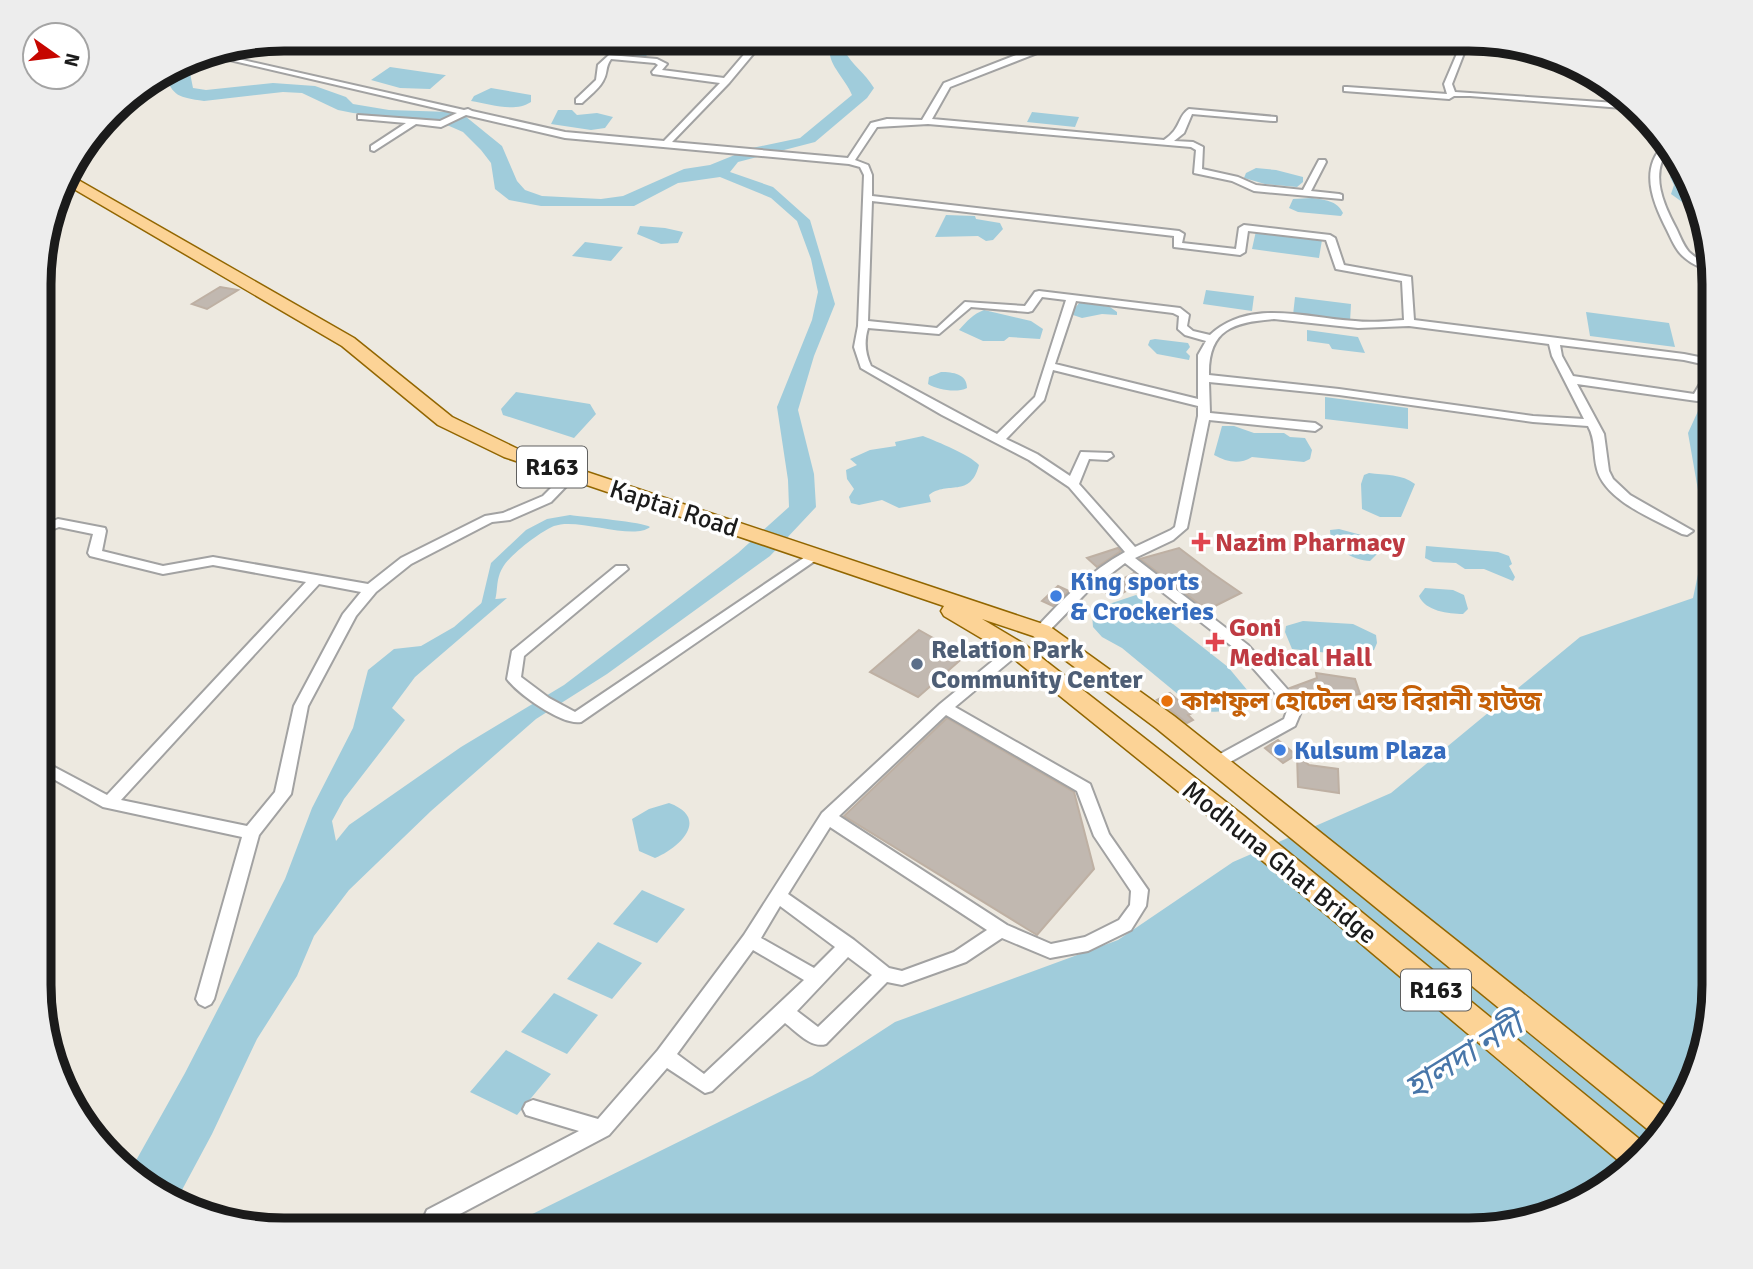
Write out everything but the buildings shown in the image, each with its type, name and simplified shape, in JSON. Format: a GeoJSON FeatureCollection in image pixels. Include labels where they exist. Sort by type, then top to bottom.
{"type":"FeatureCollection","features":[{"type":"Feature","properties":{"kind":"main road","name":"Kaptai Road"},"geometry":{"type":"LineString","coordinates":[[74,184],[348,342],[445,421],[473,437],[572,474],[910,587]]}},
{"type":"Feature","properties":{"kind":"main road","name":"R163"},"geometry":{"type":"LineString","coordinates":[[910,587],[1041,631],[1166,722],[1216,763]]}},
{"type":"Feature","properties":{"kind":"main road","name":"Modhuna Ghat Bridge"},"geometry":{"type":"LineString","coordinates":[[910,587],[1016,649],[1235,823],[1632,1151]]}},
{"type":"Feature","properties":{"kind":"main road","name":"Modhuna Ghat Bridge"},"geometry":{"type":"LineString","coordinates":[[1216,763],[1659,1120]]}},
{"type":"Feature","properties":{"kind":"street"},"geometry":{"type":"LineString","coordinates":[[665,145],[751,51]]}},
{"type":"Feature","properties":{"kind":"street"},"geometry":{"type":"LineString","coordinates":[[927,121],[947,85],[1034,51]]}},
{"type":"Feature","properties":{"kind":"street"},"geometry":{"type":"LineString","coordinates":[[1452,94],[1448,84],[1461,51]]}},
{"type":"Feature","properties":{"kind":"street"},"geometry":{"type":"LineString","coordinates":[[579,101],[601,79],[603,65],[609,58],[657,61],[663,64],[656,72],[726,81]]}},
{"type":"Feature","properties":{"kind":"street"},"geometry":{"type":"LineString","coordinates":[[226,59],[565,135],[774,153],[850,161],[864,165],[868,175],[863,326],[859,349],[867,368],[1033,457],[1073,484],[1129,555],[1243,648],[1296,707],[1290,722],[1216,763]]}},
{"type":"Feature","properties":{"kind":"street"},"geometry":{"type":"LineString","coordinates":[[1347,89],[1619,106]]}},
{"type":"Feature","properties":{"kind":"street"},"geometry":{"type":"LineString","coordinates":[[1166,142],[1180,133],[1189,111],[1273,119]]}},
{"type":"Feature","properties":{"kind":"street"},"geometry":{"type":"LineString","coordinates":[[361,117],[441,124],[465,113]]}},
{"type":"Feature","properties":{"kind":"street"},"geometry":{"type":"LineString","coordinates":[[374,148],[416,121]]}},
{"type":"Feature","properties":{"kind":"street"},"geometry":{"type":"LineString","coordinates":[[850,161],[874,125],[927,121],[1193,145],[1200,149],[1197,171],[1202,174],[1235,179],[1254,188],[1339,197]]}},
{"type":"Feature","properties":{"kind":"street"},"geometry":{"type":"LineString","coordinates":[[1660,152],[1653,169],[1660,205],[1685,253],[1701,264]]}},
{"type":"Feature","properties":{"kind":"street"},"geometry":{"type":"LineString","coordinates":[[1306,192],[1322,162]]}},
{"type":"Feature","properties":{"kind":"street"},"geometry":{"type":"LineString","coordinates":[[867,198],[1180,234],[1177,245],[1240,252],[1244,228],[1330,238],[1340,267],[1407,279],[1409,324]]}},
{"type":"Feature","properties":{"kind":"street"},"geometry":{"type":"LineString","coordinates":[[863,326],[870,324],[939,331],[969,303],[1028,309],[1039,294],[1176,310],[1184,315],[1182,327],[1189,333],[1212,339]]}},
{"type":"Feature","properties":{"kind":"street"},"geometry":{"type":"LineString","coordinates":[[998,440],[1040,398],[1072,297]]}},
{"type":"Feature","properties":{"kind":"street"},"geometry":{"type":"LineString","coordinates":[[1041,631],[1078,590],[1129,555],[1172,537],[1181,528],[1203,410],[1203,355],[1212,339],[1225,327],[1244,318],[1259,316],[1358,326],[1409,324],[1684,356],[1702,361]]}},
{"type":"Feature","properties":{"kind":"street"},"geometry":{"type":"LineString","coordinates":[[1554,341],[1557,356],[1568,379],[1599,435],[1603,474],[1612,486],[1630,500],[1687,531]]}},
{"type":"Feature","properties":{"kind":"street"},"geometry":{"type":"LineString","coordinates":[[1049,366],[1203,410],[1315,427]]}},
{"type":"Feature","properties":{"kind":"street"},"geometry":{"type":"LineString","coordinates":[[1202,378],[1339,392],[1533,419],[1592,423]]}},
{"type":"Feature","properties":{"kind":"street"},"geometry":{"type":"LineString","coordinates":[[1568,379],[1698,398],[1702,389]]}},
{"type":"Feature","properties":{"kind":"street"},"geometry":{"type":"LineString","coordinates":[[1073,484],[1085,455],[1107,456]]}},
{"type":"Feature","properties":{"kind":"street"},"geometry":{"type":"LineString","coordinates":[[205,999],[251,833],[283,794],[301,706],[350,614],[371,589],[407,561],[489,519],[506,517],[547,499],[572,474]]}},
{"type":"Feature","properties":{"kind":"street"},"geometry":{"type":"LineString","coordinates":[[51,526],[58,523],[100,531],[95,553],[163,570],[213,561],[371,589]]}},
{"type":"Feature","properties":{"kind":"street"},"geometry":{"type":"LineString","coordinates":[[621,569],[517,654],[514,679],[533,696],[559,712],[576,718],[814,555]]}},
{"type":"Feature","properties":{"kind":"street"},"geometry":{"type":"LineString","coordinates":[[109,803],[316,579]]}},
{"type":"Feature","properties":{"kind":"street"},"geometry":{"type":"LineString","coordinates":[[434,1217],[602,1129],[664,1056],[750,940],[828,817],[945,708],[1016,649]]}},
{"type":"Feature","properties":{"kind":"street"},"geometry":{"type":"LineString","coordinates":[[828,817],[1001,930],[1049,951],[1088,944],[1125,925],[1138,906],[1140,890],[1102,836],[1084,788],[945,708]]}},
{"type":"Feature","properties":{"kind":"street"},"geometry":{"type":"LineString","coordinates":[[51,771],[109,803],[251,833]]}},
{"type":"Feature","properties":{"kind":"street"},"geometry":{"type":"LineString","coordinates":[[779,896],[884,974],[902,978],[960,957],[1001,930]]}},
{"type":"Feature","properties":{"kind":"street"},"geometry":{"type":"LineString","coordinates":[[750,940],[816,978]]}},
{"type":"Feature","properties":{"kind":"street"},"geometry":{"type":"LineString","coordinates":[[664,1056],[705,1085],[784,1012],[848,945]]}},
{"type":"Feature","properties":{"kind":"street"},"geometry":{"type":"LineString","coordinates":[[784,1012],[819,1038],[884,974]]}},
{"type":"Feature","properties":{"kind":"street"},"geometry":{"type":"LineString","coordinates":[[533,1109],[602,1129]]}},
{"type":"Feature","properties":{"kind":"water"},"geometry":{"type":"Polygon","coordinates":[[[609,51],[651,51],[646,56],[609,55],[609,51]]]}},
{"type":"Feature","properties":{"kind":"water"},"geometry":{"type":"Polygon","coordinates":[[[830,51],[845,51],[874,88],[867,98],[815,142],[738,162],[730,172],[773,187],[810,220],[835,304],[814,356],[798,410],[814,474],[816,507],[770,556],[607,674],[536,719],[431,811],[349,890],[314,936],[297,976],[257,1039],[180,1193],[167,1187],[134,1163],[185,1073],[285,879],[312,808],[353,728],[368,670],[394,649],[421,646],[454,627],[485,600],[507,598],[415,677],[392,708],[405,720],[344,799],[332,821],[336,841],[349,825],[461,747],[564,685],[738,553],[789,507],[788,480],[777,407],[812,320],[818,292],[811,259],[797,221],[771,198],[720,177],[678,183],[634,206],[541,206],[509,200],[495,189],[491,163],[481,150],[463,132],[440,122],[338,110],[302,93],[283,92],[195,100],[178,95],[168,81],[190,71],[193,88],[206,90],[273,83],[315,86],[346,97],[353,104],[389,110],[450,112],[465,116],[502,146],[517,181],[525,190],[542,196],[601,199],[623,196],[684,169],[710,165],[752,148],[800,138],[852,95],[835,68],[830,51]]]}},
{"type":"Feature","properties":{"kind":"water"},"geometry":{"type":"Polygon","coordinates":[[[390,67],[446,75],[430,89],[400,88],[371,80],[390,67]]]}},
{"type":"Feature","properties":{"kind":"water"},"geometry":{"type":"Polygon","coordinates":[[[491,88],[531,95],[531,102],[510,107],[471,101],[474,96],[491,88]]]}},
{"type":"Feature","properties":{"kind":"water"},"geometry":{"type":"Polygon","coordinates":[[[558,110],[572,110],[577,115],[597,113],[613,117],[605,128],[591,130],[551,124],[558,110]]]}},
{"type":"Feature","properties":{"kind":"water"},"geometry":{"type":"Polygon","coordinates":[[[1032,112],[1079,117],[1075,127],[1027,122],[1032,112]]]}},
{"type":"Feature","properties":{"kind":"water"},"geometry":{"type":"Polygon","coordinates":[[[1256,168],[1303,177],[1303,182],[1297,187],[1265,184],[1244,178],[1246,173],[1256,168]]]}},
{"type":"Feature","properties":{"kind":"water"},"geometry":{"type":"Polygon","coordinates":[[[1673,173],[1688,206],[1671,194],[1674,185],[1670,177],[1673,173]]]}},
{"type":"Feature","properties":{"kind":"water"},"geometry":{"type":"Polygon","coordinates":[[[1312,198],[1334,203],[1343,213],[1341,216],[1298,212],[1289,208],[1293,199],[1312,198]]]}},
{"type":"Feature","properties":{"kind":"water"},"geometry":{"type":"Polygon","coordinates":[[[946,215],[975,216],[976,219],[1000,223],[1003,229],[993,240],[986,241],[978,236],[935,237],[946,215]]]}},
{"type":"Feature","properties":{"kind":"water"},"geometry":{"type":"Polygon","coordinates":[[[640,226],[683,232],[678,243],[661,244],[637,234],[640,226]]]}},
{"type":"Feature","properties":{"kind":"water"},"geometry":{"type":"Polygon","coordinates":[[[1256,231],[1322,240],[1319,258],[1252,249],[1256,231]]]}},
{"type":"Feature","properties":{"kind":"water"},"geometry":{"type":"Polygon","coordinates":[[[585,242],[623,247],[611,261],[572,256],[585,242]]]}},
{"type":"Feature","properties":{"kind":"water"},"geometry":{"type":"Polygon","coordinates":[[[1206,290],[1254,296],[1252,311],[1203,304],[1206,290]]]}},
{"type":"Feature","properties":{"kind":"water"},"geometry":{"type":"Polygon","coordinates":[[[1295,297],[1351,304],[1350,322],[1293,315],[1295,297]]]}},
{"type":"Feature","properties":{"kind":"water"},"geometry":{"type":"Polygon","coordinates":[[[1080,302],[1110,307],[1117,315],[1102,314],[1082,318],[1070,314],[1080,302]]]}},
{"type":"Feature","properties":{"kind":"water"},"geometry":{"type":"Polygon","coordinates":[[[984,310],[1031,321],[1043,329],[1040,339],[1009,337],[1004,341],[983,341],[959,330],[973,316],[984,310]]]}},
{"type":"Feature","properties":{"kind":"water"},"geometry":{"type":"Polygon","coordinates":[[[1586,312],[1669,323],[1675,347],[1590,336],[1586,312]]]}},
{"type":"Feature","properties":{"kind":"water"},"geometry":{"type":"Polygon","coordinates":[[[1307,330],[1358,337],[1365,353],[1332,349],[1329,344],[1307,341],[1307,330]]]}},
{"type":"Feature","properties":{"kind":"water"},"geometry":{"type":"Polygon","coordinates":[[[1150,340],[1188,343],[1190,347],[1186,352],[1190,356],[1189,360],[1157,354],[1148,345],[1150,340]]]}},
{"type":"Feature","properties":{"kind":"water"},"geometry":{"type":"Polygon","coordinates":[[[941,372],[962,377],[967,388],[948,390],[928,384],[929,377],[941,372]]]}},
{"type":"Feature","properties":{"kind":"water"},"geometry":{"type":"Polygon","coordinates":[[[516,392],[590,404],[596,414],[574,438],[503,415],[501,409],[516,392]]]}},
{"type":"Feature","properties":{"kind":"water"},"geometry":{"type":"Polygon","coordinates":[[[1325,397],[1408,408],[1408,429],[1325,419],[1325,397]]]}},
{"type":"Feature","properties":{"kind":"water"},"geometry":{"type":"Polygon","coordinates":[[[1702,402],[1702,513],[1688,433],[1702,402]]]}},
{"type":"Feature","properties":{"kind":"water"},"geometry":{"type":"Polygon","coordinates":[[[1222,426],[1234,426],[1254,433],[1284,433],[1290,437],[1305,438],[1312,450],[1310,459],[1304,462],[1252,457],[1233,462],[1224,459],[1214,455],[1222,426]]]}},
{"type":"Feature","properties":{"kind":"water"},"geometry":{"type":"Polygon","coordinates":[[[923,436],[975,461],[979,465],[970,482],[936,491],[929,495],[931,502],[899,508],[882,500],[859,505],[851,503],[849,497],[854,489],[847,479],[846,470],[857,465],[850,459],[870,450],[896,446],[895,442],[923,436]]]}},
{"type":"Feature","properties":{"kind":"water"},"geometry":{"type":"Polygon","coordinates":[[[1369,473],[1399,477],[1415,484],[1401,517],[1380,517],[1362,509],[1361,484],[1364,475],[1369,473]]]}},
{"type":"Feature","properties":{"kind":"water"},"geometry":{"type":"Polygon","coordinates":[[[1339,529],[1380,540],[1383,543],[1382,549],[1370,561],[1350,556],[1338,548],[1331,537],[1330,530],[1339,529]]]}},
{"type":"Feature","properties":{"kind":"water"},"geometry":{"type":"Polygon","coordinates":[[[1426,546],[1498,552],[1509,556],[1512,564],[1509,566],[1515,577],[1513,581],[1484,569],[1465,569],[1456,563],[1433,562],[1425,558],[1426,546]]]}},
{"type":"Feature","properties":{"kind":"water","name":"হালদা নদী"},"geometry":{"type":"Polygon","coordinates":[[[1702,555],[1702,1000],[1698,1030],[1684,1074],[1654,1127],[1623,1160],[1572,1194],[1529,1210],[1469,1218],[524,1218],[812,1076],[895,1022],[1118,940],[1233,862],[1391,793],[1580,637],[1693,598],[1702,555]]]}},
{"type":"Feature","properties":{"kind":"water"},"geometry":{"type":"Polygon","coordinates":[[[1425,588],[1453,590],[1464,595],[1468,609],[1463,614],[1432,608],[1419,596],[1425,588]]]}},
{"type":"Feature","properties":{"kind":"water"},"geometry":{"type":"Polygon","coordinates":[[[1136,595],[1228,667],[1248,691],[1246,700],[1220,712],[1206,711],[1191,705],[1122,648],[1102,637],[1093,627],[1092,614],[1100,607],[1136,595]]]}},
{"type":"Feature","properties":{"kind":"water"},"geometry":{"type":"Polygon","coordinates":[[[1303,621],[1353,624],[1376,635],[1377,643],[1374,650],[1347,655],[1292,649],[1285,632],[1286,626],[1303,621]]]}},
{"type":"Feature","properties":{"kind":"water"},"geometry":{"type":"Polygon","coordinates":[[[669,803],[688,816],[687,832],[674,847],[655,858],[639,851],[632,819],[649,809],[669,803]]]}},
{"type":"Feature","properties":{"kind":"water"},"geometry":{"type":"Polygon","coordinates":[[[642,890],[685,909],[657,943],[613,924],[642,890]]]}},
{"type":"Feature","properties":{"kind":"water"},"geometry":{"type":"Polygon","coordinates":[[[598,942],[642,963],[612,999],[567,979],[598,942]]]}},
{"type":"Feature","properties":{"kind":"water"},"geometry":{"type":"Polygon","coordinates":[[[554,993],[598,1015],[567,1054],[521,1032],[554,993]]]}},
{"type":"Feature","properties":{"kind":"water"},"geometry":{"type":"Polygon","coordinates":[[[506,1050],[551,1074],[517,1115],[470,1092],[506,1050]]]}},
{"type":"Feature","properties":{"kind":"waterway"},"geometry":{"type":"LineString","coordinates":[[479,613],[487,607],[496,566],[531,533],[552,522],[570,519],[644,527]]}},
{"type":"Feature","properties":{"kind":"place","name":"Nazim Pharmacy"},"geometry":{"type":"Point","coordinates":[1201,542]}},
{"type":"Feature","properties":{"kind":"place","name":"King sports & Crockeries"},"geometry":{"type":"Point","coordinates":[1056,596]}},
{"type":"Feature","properties":{"kind":"place","name":"Goni Medical Hall"},"geometry":{"type":"Point","coordinates":[1215,642]}},
{"type":"Feature","properties":{"kind":"place","name":"Relation Park Community Center"},"geometry":{"type":"Point","coordinates":[917,664]}},
{"type":"Feature","properties":{"kind":"place","name":"কাশফুল হোটেল এন্ড বিরানী হাউজ"},"geometry":{"type":"Point","coordinates":[1167,701]}},
{"type":"Feature","properties":{"kind":"place","name":"Kulsum Plaza"},"geometry":{"type":"Point","coordinates":[1280,750]}}]}
